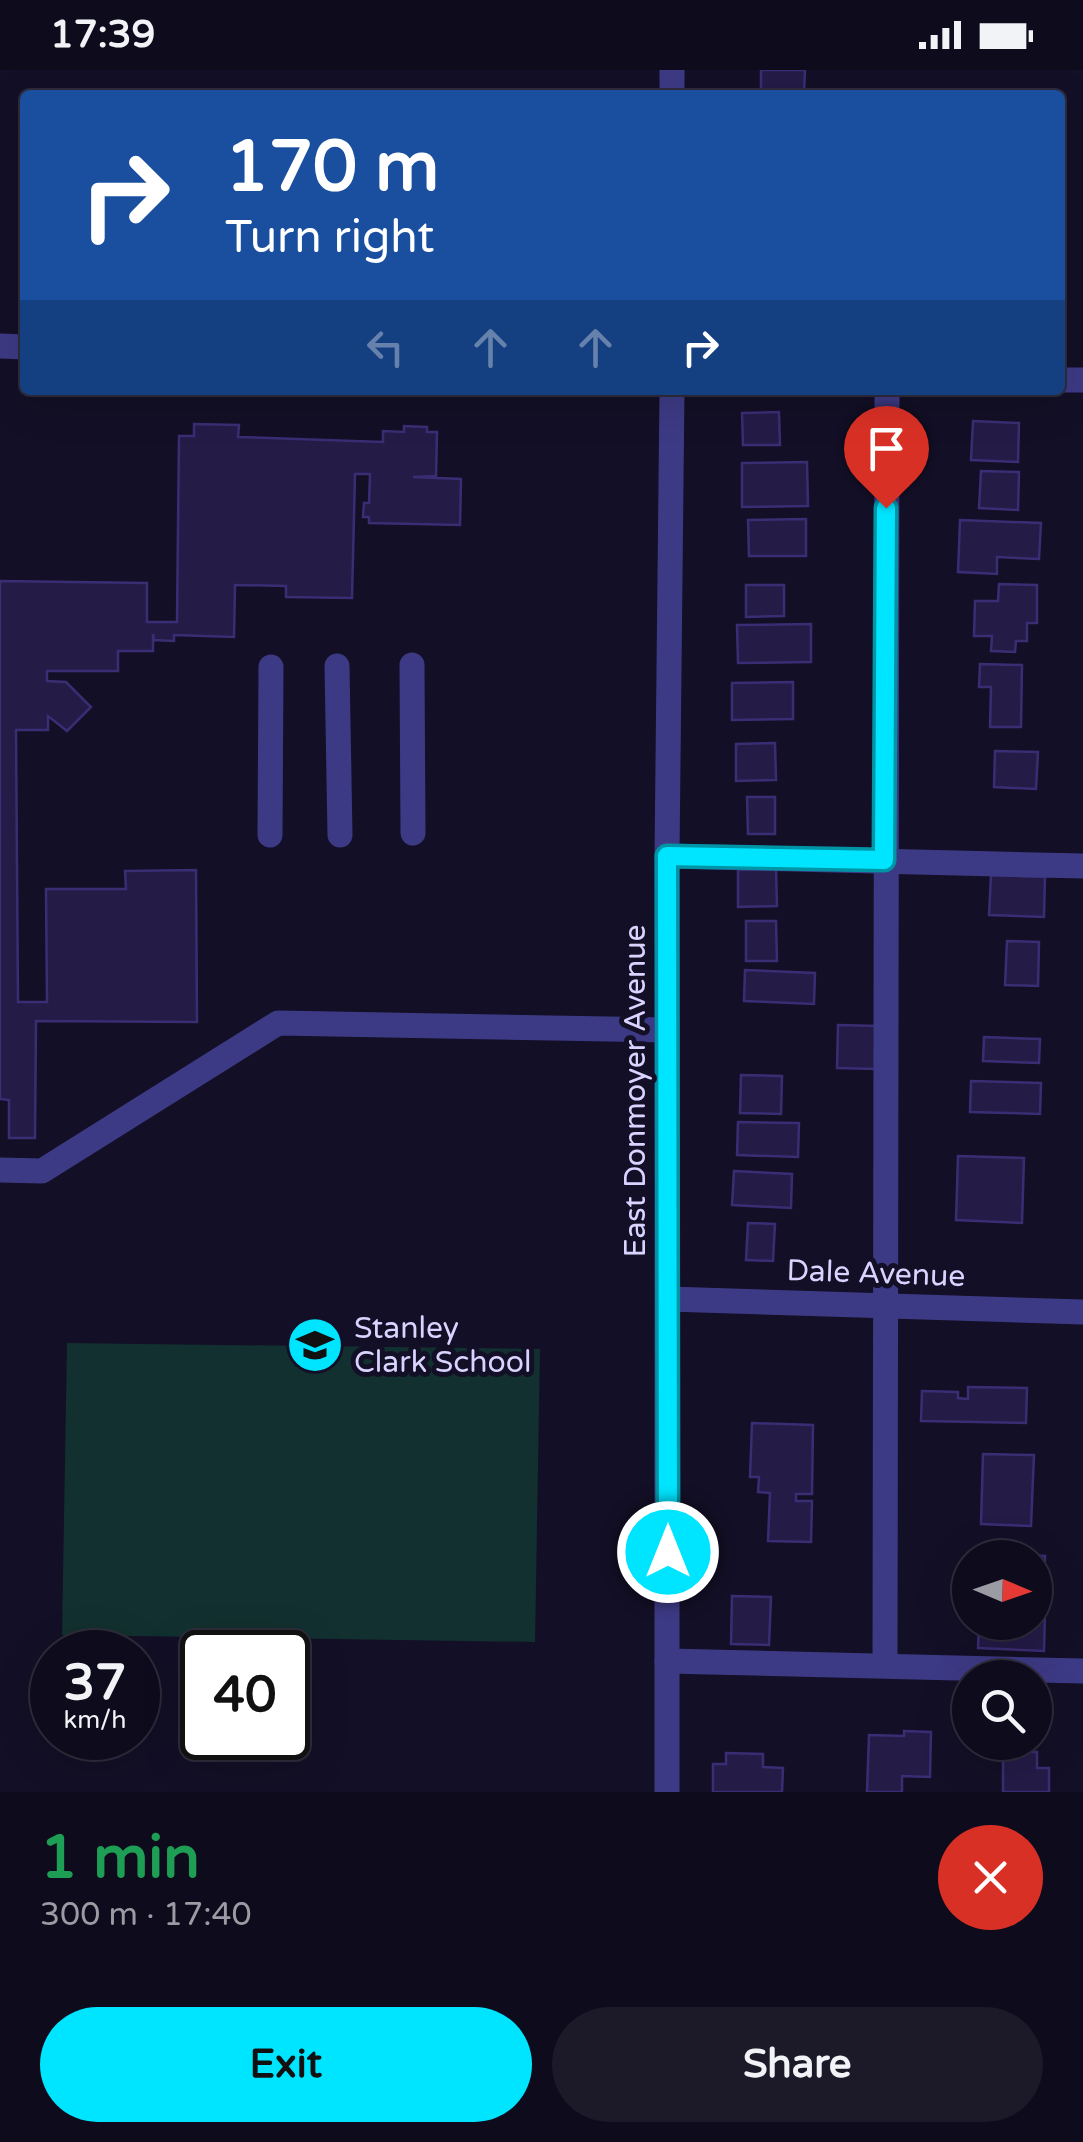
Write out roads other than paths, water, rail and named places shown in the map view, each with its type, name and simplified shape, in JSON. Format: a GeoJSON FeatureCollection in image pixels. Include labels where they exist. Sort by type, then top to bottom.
{"type":"FeatureCollection","features":[{"type":"Feature","properties":{"kind":"street","name":"East Donmoyer Avenue"},"geometry":{"type":"LineString","coordinates":[[667,1792],[667,856],[672,395]]}},
{"type":"Feature","properties":{"kind":"street"},"geometry":{"type":"LineString","coordinates":[[885,1664],[887,395]]}},
{"type":"Feature","properties":{"kind":"street"},"geometry":{"type":"LineString","coordinates":[[412,665],[413,833]]}},
{"type":"Feature","properties":{"kind":"street"},"geometry":{"type":"LineString","coordinates":[[338,666],[340,834]]}},
{"type":"Feature","properties":{"kind":"street"},"geometry":{"type":"LineString","coordinates":[[270,834],[272,667]]}},
{"type":"Feature","properties":{"kind":"street"},"geometry":{"type":"LineString","coordinates":[[667,856],[1083,866]]}},
{"type":"Feature","properties":{"kind":"street"},"geometry":{"type":"LineString","coordinates":[[0,1170],[42,1170],[278,1023],[667,1030]]}},
{"type":"Feature","properties":{"kind":"street","name":"Dale Avenue"},"geometry":{"type":"LineString","coordinates":[[668,1300],[1083,1312]]}},
{"type":"Feature","properties":{"kind":"street"},"geometry":{"type":"LineString","coordinates":[[667,1661],[1083,1671]]}},
{"type":"Feature","properties":{"kind":"place","name":"Stanley Clark School"},"geometry":{"type":"Point","coordinates":[315,1345]}}]}
